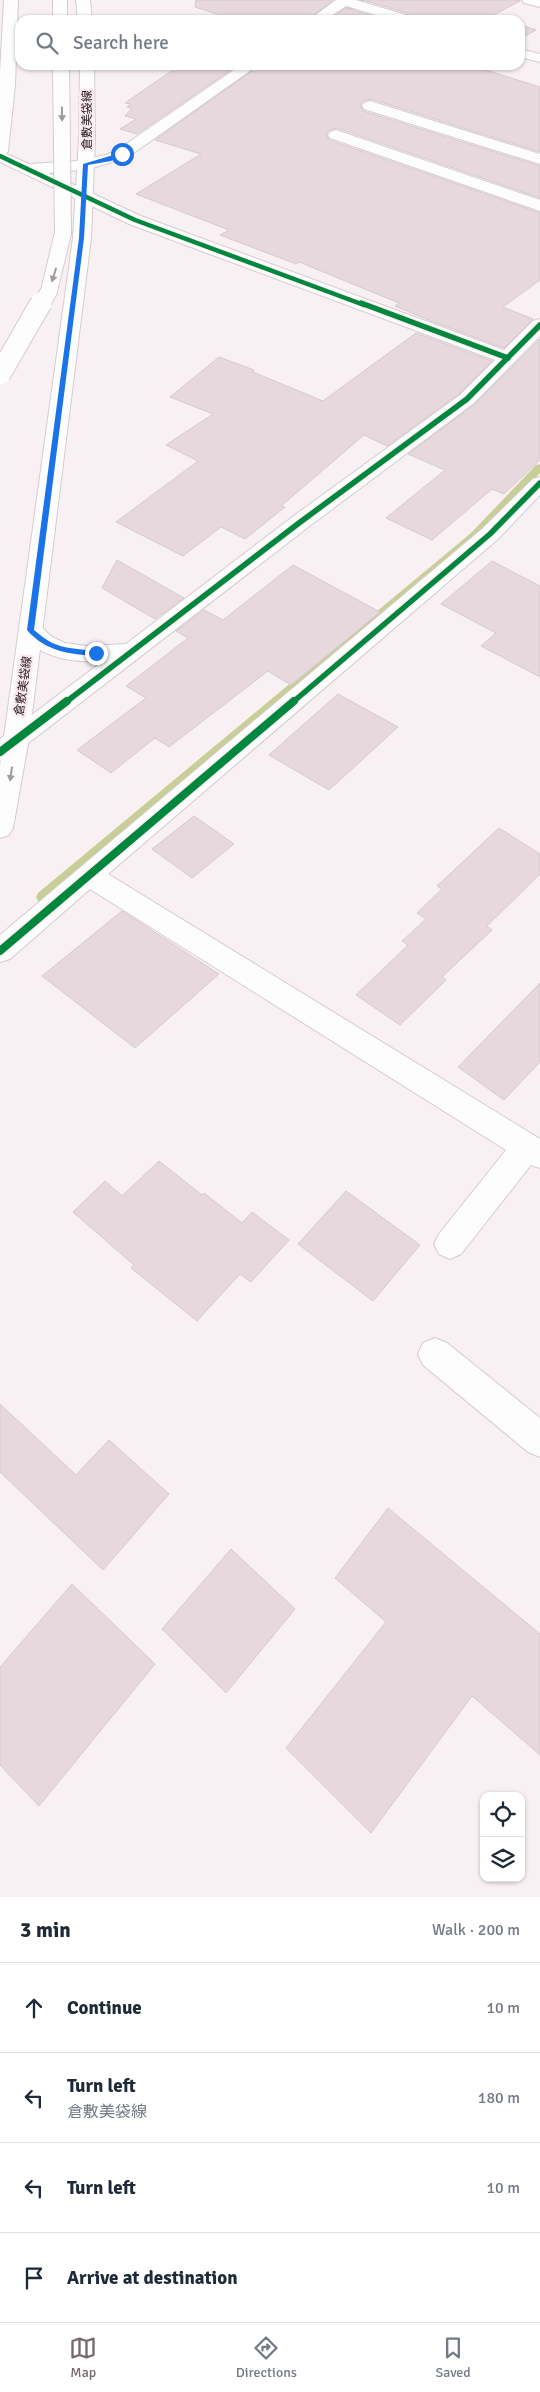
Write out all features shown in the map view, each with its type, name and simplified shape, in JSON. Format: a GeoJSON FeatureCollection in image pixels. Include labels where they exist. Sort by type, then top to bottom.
{"type":"FeatureCollection","features":[{"type":"Feature","properties":{"kind":"main road"},"geometry":{"type":"LineString","coordinates":[[7,160],[7,85],[11,0]]}},
{"type":"Feature","properties":{"kind":"main road"},"geometry":{"type":"LineString","coordinates":[[60,0],[60,15]]}},
{"type":"Feature","properties":{"kind":"main road"},"geometry":{"type":"LineString","coordinates":[[83,0],[84,15]]}},
{"type":"Feature","properties":{"kind":"main road"},"geometry":{"type":"LineString","coordinates":[[529,0],[540,3]]}},
{"type":"Feature","properties":{"kind":"main road"},"geometry":{"type":"LineString","coordinates":[[326,15],[350,3],[391,15]]}},
{"type":"Feature","properties":{"kind":"main road"},"geometry":{"type":"LineString","coordinates":[[525,54],[540,58]]}},
{"type":"Feature","properties":{"kind":"main road"},"geometry":{"type":"LineString","coordinates":[[0,374],[14,346],[49,291],[63,233],[61,70]]}},
{"type":"Feature","properties":{"kind":"main road","name":"倉敷美袋線"},"geometry":{"type":"LineString","coordinates":[[0,828],[9,788],[8,745],[31,630],[82,238],[86,164],[87,70]]}},
{"type":"Feature","properties":{"kind":"main road"},"geometry":{"type":"LineString","coordinates":[[7,160],[86,164],[109,160],[122,154],[244,70]]}},
{"type":"Feature","properties":{"kind":"main road"},"geometry":{"type":"LineString","coordinates":[[370,106],[540,159]]}},
{"type":"Feature","properties":{"kind":"main road"},"geometry":{"type":"LineString","coordinates":[[336,135],[540,206]]}},
{"type":"Feature","properties":{"kind":"main road"},"geometry":{"type":"LineString","coordinates":[[7,160],[135,220],[508,358]]}},
{"type":"Feature","properties":{"kind":"main road"},"geometry":{"type":"LineString","coordinates":[[8,745],[299,523],[467,399],[540,325]]}},
{"type":"Feature","properties":{"kind":"main road"},"geometry":{"type":"LineString","coordinates":[[0,951],[490,534],[540,483]]}},
{"type":"Feature","properties":{"kind":"main road"},"geometry":{"type":"LineString","coordinates":[[31,630],[46,644],[67,651],[96,653],[131,652]]}},
{"type":"Feature","properties":{"kind":"main road"},"geometry":{"type":"LineString","coordinates":[[88,875],[534,1151],[450,1244]]}},
{"type":"Feature","properties":{"kind":"main road"},"geometry":{"type":"LineString","coordinates":[[436,1354],[540,1440]]}},
{"type":"Feature","properties":{"kind":"building"},"geometry":{"type":"Polygon","coordinates":[[[196,0],[333,0],[314,15],[220,15],[195,7],[196,0]]]}},
{"type":"Feature","properties":{"kind":"building"},"geometry":{"type":"Polygon","coordinates":[[[363,0],[520,0],[494,15],[414,15],[363,0]]]}},
{"type":"Feature","properties":{"kind":"building"},"geometry":{"type":"Polygon","coordinates":[[[346,8],[369,15],[336,15],[346,8]]]}},
{"type":"Feature","properties":{"kind":"building"},"geometry":{"type":"Polygon","coordinates":[[[525,27],[536,30],[525,36],[525,27]]]}},
{"type":"Feature","properties":{"kind":"building"},"geometry":{"type":"Polygon","coordinates":[[[173,70],[231,70],[137,134],[120,129],[136,119],[125,116],[132,108],[127,107],[131,104],[125,103],[173,70]]]}},
{"type":"Feature","properties":{"kind":"building"},"geometry":{"type":"Polygon","coordinates":[[[253,70],[486,70],[540,87],[540,152],[371,99],[363,101],[360,105],[363,111],[540,166],[540,198],[337,128],[329,130],[326,134],[329,140],[540,213],[540,280],[503,307],[533,319],[504,348],[395,306],[399,303],[299,262],[296,264],[220,235],[229,230],[136,194],[201,154],[155,140],[253,70]]]}},
{"type":"Feature","properties":{"kind":"building"},"geometry":{"type":"Polygon","coordinates":[[[416,333],[492,361],[459,394],[387,446],[364,435],[281,506],[285,507],[245,539],[221,527],[183,556],[116,522],[198,461],[166,445],[213,414],[170,397],[219,357],[254,370],[253,372],[323,401],[416,333]]]}},
{"type":"Feature","properties":{"kind":"building"},"geometry":{"type":"Polygon","coordinates":[[[540,339],[540,460],[504,494],[492,489],[432,540],[386,518],[445,470],[408,454],[475,404],[540,339]]]}},
{"type":"Feature","properties":{"kind":"building"},"geometry":{"type":"Polygon","coordinates":[[[117,560],[184,598],[155,619],[102,588],[117,560]]]}},
{"type":"Feature","properties":{"kind":"building"},"geometry":{"type":"Polygon","coordinates":[[[492,561],[540,586],[540,677],[481,646],[496,633],[441,604],[492,561]]]}},
{"type":"Feature","properties":{"kind":"building"},"geometry":{"type":"Polygon","coordinates":[[[293,565],[380,612],[291,685],[268,671],[169,747],[155,738],[111,773],[77,750],[146,698],[126,686],[188,638],[176,631],[204,610],[223,620],[293,565]]]}},
{"type":"Feature","properties":{"kind":"building"},"geometry":{"type":"Polygon","coordinates":[[[338,694],[398,727],[329,790],[269,755],[338,694]]]}},
{"type":"Feature","properties":{"kind":"building"},"geometry":{"type":"Polygon","coordinates":[[[194,816],[234,844],[192,878],[152,849],[194,816]]]}},
{"type":"Feature","properties":{"kind":"building"},"geometry":{"type":"Polygon","coordinates":[[[499,828],[540,854],[540,874],[487,926],[492,930],[442,977],[446,980],[400,1025],[356,995],[408,945],[402,941],[426,919],[417,913],[442,889],[437,886],[499,828]]]}},
{"type":"Feature","properties":{"kind":"building"},"geometry":{"type":"Polygon","coordinates":[[[122,911],[219,974],[135,1048],[42,976],[122,911]]]}},
{"type":"Feature","properties":{"kind":"building"},"geometry":{"type":"Polygon","coordinates":[[[540,983],[540,1062],[504,1100],[458,1067],[540,983]]]}},
{"type":"Feature","properties":{"kind":"building"},"geometry":{"type":"Polygon","coordinates":[[[159,1161],[202,1195],[204,1193],[242,1223],[252,1212],[289,1240],[251,1282],[240,1274],[197,1321],[131,1268],[134,1265],[73,1212],[105,1181],[122,1196],[159,1161]]]}},
{"type":"Feature","properties":{"kind":"building"},"geometry":{"type":"Polygon","coordinates":[[[346,1191],[420,1245],[373,1301],[298,1244],[346,1191]]]}},
{"type":"Feature","properties":{"kind":"building"},"geometry":{"type":"Polygon","coordinates":[[[0,1404],[76,1475],[109,1440],[169,1494],[103,1570],[0,1472],[0,1404]]]}},
{"type":"Feature","properties":{"kind":"building"},"geometry":{"type":"Polygon","coordinates":[[[388,1508],[540,1634],[540,1755],[472,1696],[371,1833],[286,1748],[386,1622],[335,1578],[388,1508]]]}},
{"type":"Feature","properties":{"kind":"building"},"geometry":{"type":"Polygon","coordinates":[[[231,1549],[295,1609],[226,1693],[162,1629],[231,1549]]]}},
{"type":"Feature","properties":{"kind":"building"},"geometry":{"type":"Polygon","coordinates":[[[72,1584],[155,1664],[39,1806],[0,1765],[0,1667],[72,1584]]]}},
{"type":"Feature","properties":{"kind":"waterway"},"geometry":{"type":"LineString","coordinates":[[340,15],[362,0]]}},
{"type":"Feature","properties":{"kind":"waterway"},"geometry":{"type":"LineString","coordinates":[[43,897],[475,535],[540,467]]}},
{"type":"Feature","properties":{"kind":"cycle path"},"geometry":{"type":"LineString","coordinates":[[0,156],[135,220],[508,358]]}},
{"type":"Feature","properties":{"kind":"cycle path"},"geometry":{"type":"LineString","coordinates":[[0,752],[299,523],[467,399],[540,325]]}},
{"type":"Feature","properties":{"kind":"cycle path"},"geometry":{"type":"LineString","coordinates":[[0,951],[490,534],[540,483]]}},
{"type":"Feature","properties":{"kind":"route"},"geometry":{"type":"LineString","coordinates":[[96,653],[67,651],[46,644],[31,630],[82,238],[86,164],[109,160],[122,154]]}}]}
